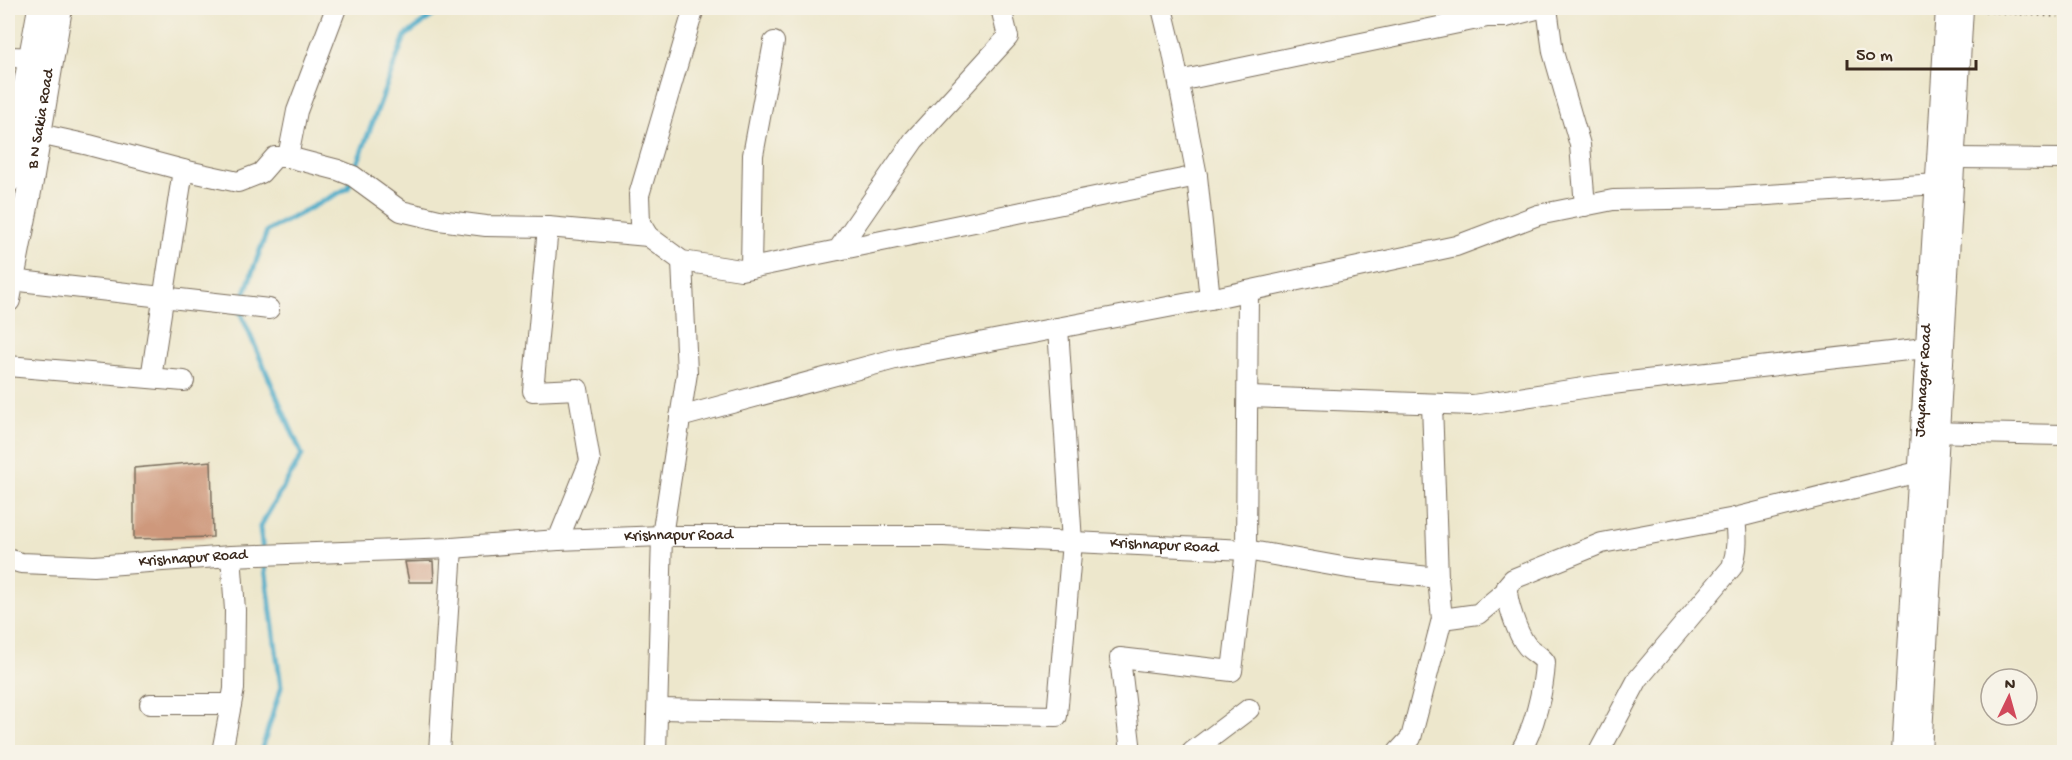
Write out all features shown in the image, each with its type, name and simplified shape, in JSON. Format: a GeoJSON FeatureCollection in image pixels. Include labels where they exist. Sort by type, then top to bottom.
{"type":"FeatureCollection","features":[{"type":"Feature","properties":{"kind":"main road","name":"B N Sakia Road"},"geometry":{"type":"LineString","coordinates":[[9,290],[39,134],[42,58],[35,32],[40,8]]}},
{"type":"Feature","properties":{"kind":"main road","name":"B N Sakia Road"},"geometry":{"type":"LineString","coordinates":[[8,181],[42,58],[60,8]]}},
{"type":"Feature","properties":{"kind":"street"},"geometry":{"type":"LineString","coordinates":[[288,157],[297,111],[336,8]]}},
{"type":"Feature","properties":{"kind":"street"},"geometry":{"type":"LineString","coordinates":[[694,8],[639,195],[640,223],[648,236],[682,261],[741,270],[1197,176]]}},
{"type":"Feature","properties":{"kind":"street"},"geometry":{"type":"LineString","coordinates":[[838,250],[914,140],[1008,37],[1001,8]]}},
{"type":"Feature","properties":{"kind":"street"},"geometry":{"type":"LineString","coordinates":[[1162,8],[1197,176],[1210,299]]}},
{"type":"Feature","properties":{"kind":"street"},"geometry":{"type":"LineString","coordinates":[[1179,81],[1487,17],[1506,17],[1540,8]]}},
{"type":"Feature","properties":{"kind":"street"},"geometry":{"type":"LineString","coordinates":[[1547,8],[1553,52],[1580,145],[1585,206]]}},
{"type":"Feature","properties":{"kind":"street","name":"Jayanagar Road"},"geometry":{"type":"LineString","coordinates":[[1921,753],[1930,432],[1944,183],[1946,8]]}},
{"type":"Feature","properties":{"kind":"street","name":"Jayanagar Road"},"geometry":{"type":"LineString","coordinates":[[1944,183],[1954,158],[1971,9]]}},
{"type":"Feature","properties":{"kind":"street"},"geometry":{"type":"LineString","coordinates":[[751,268],[753,155],[774,42]]}},
{"type":"Feature","properties":{"kind":"street"},"geometry":{"type":"LineString","coordinates":[[8,57],[42,58]]}},
{"type":"Feature","properties":{"kind":"street"},"geometry":{"type":"LineString","coordinates":[[39,134],[238,182],[261,174],[275,157],[288,157],[353,176],[401,211],[439,220],[486,226],[548,227],[648,236]]}},
{"type":"Feature","properties":{"kind":"street"},"geometry":{"type":"LineString","coordinates":[[1954,158],[2064,159]]}},
{"type":"Feature","properties":{"kind":"street"},"geometry":{"type":"LineString","coordinates":[[150,378],[183,170]]}},
{"type":"Feature","properties":{"kind":"street"},"geometry":{"type":"LineString","coordinates":[[680,417],[895,359],[1210,299],[1456,246],[1538,215],[1613,200],[1723,198],[1944,183]]}},
{"type":"Feature","properties":{"kind":"street"},"geometry":{"type":"LineString","coordinates":[[548,227],[533,391],[578,389],[590,461],[558,540]]}},
{"type":"Feature","properties":{"kind":"street"},"geometry":{"type":"LineString","coordinates":[[656,753],[662,536],[687,373],[682,261]]}},
{"type":"Feature","properties":{"kind":"street"},"geometry":{"type":"LineString","coordinates":[[9,290],[163,297],[269,309]]}},
{"type":"Feature","properties":{"kind":"street"},"geometry":{"type":"LineString","coordinates":[[1131,753],[1120,658],[1232,671],[1246,550],[1249,397],[1248,291]]}},
{"type":"Feature","properties":{"kind":"street"},"geometry":{"type":"LineString","coordinates":[[658,710],[1057,716],[1072,542],[1058,328]]}},
{"type":"Feature","properties":{"kind":"street"},"geometry":{"type":"LineString","coordinates":[[1249,397],[1473,405],[1603,385],[1935,348]]}},
{"type":"Feature","properties":{"kind":"street"},"geometry":{"type":"LineString","coordinates":[[8,366],[184,381]]}},
{"type":"Feature","properties":{"kind":"street"},"geometry":{"type":"LineString","coordinates":[[1398,753],[1411,738],[1442,619],[1438,578],[1432,404]]}},
{"type":"Feature","properties":{"kind":"street"},"geometry":{"type":"LineString","coordinates":[[1930,432],[2064,435]]}},
{"type":"Feature","properties":{"kind":"street","name":"Jayanagar Road"},"geometry":{"type":"LineString","coordinates":[[1902,753],[1918,472],[1930,432]]}},
{"type":"Feature","properties":{"kind":"street"},"geometry":{"type":"LineString","coordinates":[[1520,753],[1526,742],[1535,711],[1545,662],[1527,646],[1521,635],[1507,590],[1507,586],[1513,579],[1602,543],[1735,518],[1918,472]]}},
{"type":"Feature","properties":{"kind":"street"},"geometry":{"type":"LineString","coordinates":[[1599,753],[1638,679],[1732,567],[1737,554],[1735,518]]}},
{"type":"Feature","properties":{"kind":"street","name":"Krishnapur Road"},"geometry":{"type":"LineString","coordinates":[[8,559],[21,563],[94,566],[231,556],[452,548],[558,540],[662,536],[944,536],[1246,550],[1348,568],[1438,578]]}},
{"type":"Feature","properties":{"kind":"street"},"geometry":{"type":"LineString","coordinates":[[440,753],[452,548]]}},
{"type":"Feature","properties":{"kind":"street"},"geometry":{"type":"LineString","coordinates":[[222,753],[234,689],[235,610],[231,556]]}},
{"type":"Feature","properties":{"kind":"street"},"geometry":{"type":"LineString","coordinates":[[1442,619],[1478,614],[1507,590]]}},
{"type":"Feature","properties":{"kind":"street"},"geometry":{"type":"LineString","coordinates":[[150,704],[231,704]]}},
{"type":"Feature","properties":{"kind":"street"},"geometry":{"type":"LineString","coordinates":[[1192,753],[1249,709]]}},
{"type":"Feature","properties":{"kind":"path"},"geometry":{"type":"LineString","coordinates":[[1971,9],[2064,17]]}},
{"type":"Feature","properties":{"kind":"building"},"geometry":{"type":"Polygon","coordinates":[[[211,461],[213,537],[134,539],[134,468],[211,461]]]}},
{"type":"Feature","properties":{"kind":"building"},"geometry":{"type":"Polygon","coordinates":[[[433,561],[434,582],[409,582],[405,562],[433,561]]]}},
{"type":"Feature","properties":{"kind":"waterway"},"geometry":{"type":"LineString","coordinates":[[354,172],[405,36],[443,8]]}},
{"type":"Feature","properties":{"kind":"waterway"},"geometry":{"type":"LineString","coordinates":[[242,301],[267,231],[348,188],[351,181]]}},
{"type":"Feature","properties":{"kind":"waterway"},"geometry":{"type":"LineString","coordinates":[[239,309],[302,455],[260,527],[263,551]]}},
{"type":"Feature","properties":{"kind":"waterway"},"geometry":{"type":"LineString","coordinates":[[261,752],[281,687],[264,560]]}}]}
